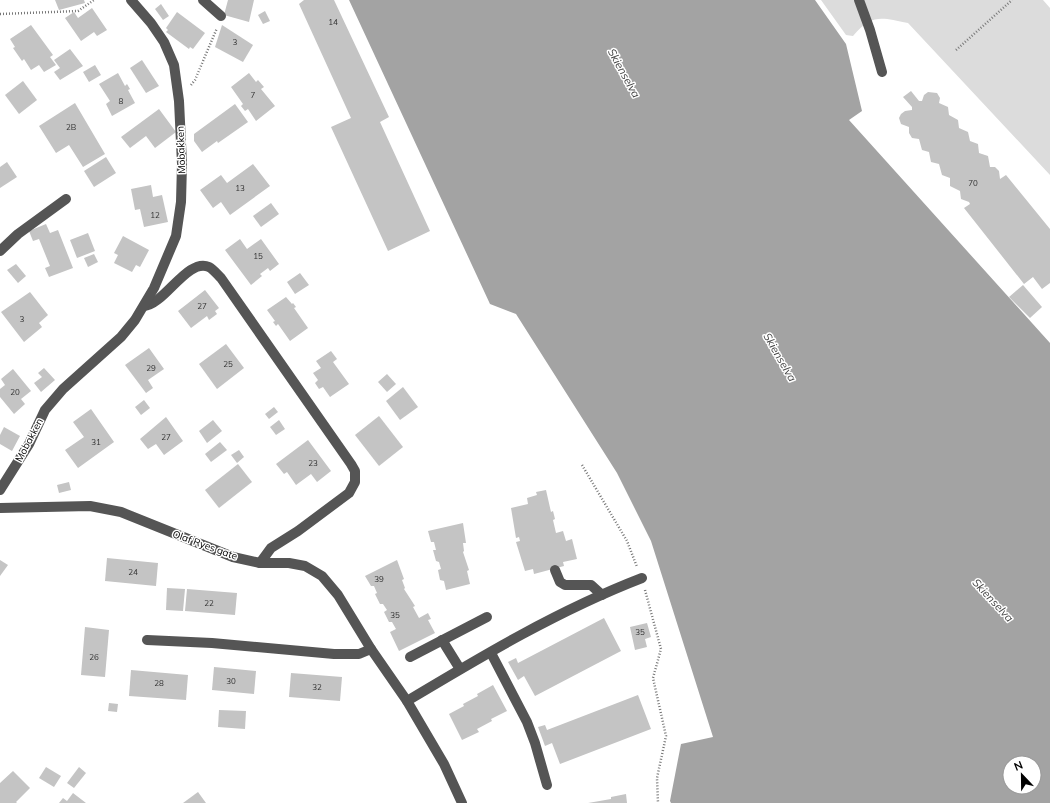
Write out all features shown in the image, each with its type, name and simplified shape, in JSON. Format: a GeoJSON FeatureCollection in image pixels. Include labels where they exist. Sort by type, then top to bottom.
{"type":"FeatureCollection","features":[{"type":"Feature","properties":{"kind":"street","name":"Mobakken"},"geometry":{"type":"LineString","coordinates":[[0,490],[29,444],[45,410],[62,389],[121,337],[144,306],[176,236],[181,202],[182,164],[179,101],[174,64],[164,42],[131,0]]}},
{"type":"Feature","properties":{"kind":"street"},"geometry":{"type":"LineString","coordinates":[[203,0],[222,16]]}},
{"type":"Feature","properties":{"kind":"street"},"geometry":{"type":"LineString","coordinates":[[859,0],[870,30],[882,72]]}},
{"type":"Feature","properties":{"kind":"street"},"geometry":{"type":"LineString","coordinates":[[0,251],[18,234],[66,199]]}},
{"type":"Feature","properties":{"kind":"street","name":"Mobakken"},"geometry":{"type":"LineString","coordinates":[[144,306],[155,303],[189,272],[201,266],[208,267],[221,278],[348,458],[355,472],[353,489],[319,516],[271,548],[260,563]]}},
{"type":"Feature","properties":{"kind":"street","name":"Olaf Ryes gate"},"geometry":{"type":"LineString","coordinates":[[0,508],[90,506],[121,512],[233,557],[260,563],[289,563],[305,566],[322,576],[338,595],[371,649],[407,701],[444,764],[462,803]]}},
{"type":"Feature","properties":{"kind":"street"},"geometry":{"type":"LineString","coordinates":[[555,570],[560,582],[565,585],[591,585],[602,595]]}},
{"type":"Feature","properties":{"kind":"street"},"geometry":{"type":"LineString","coordinates":[[407,701],[526,632],[602,595],[642,578]]}},
{"type":"Feature","properties":{"kind":"street"},"geometry":{"type":"LineString","coordinates":[[410,657],[487,617]]}},
{"type":"Feature","properties":{"kind":"street"},"geometry":{"type":"LineString","coordinates":[[147,640],[212,643],[334,654],[359,654],[371,649]]}},
{"type":"Feature","properties":{"kind":"street"},"geometry":{"type":"LineString","coordinates":[[442,640],[460,669]]}},
{"type":"Feature","properties":{"kind":"street"},"geometry":{"type":"LineString","coordinates":[[491,653],[527,722],[535,743],[547,785]]}},
{"type":"Feature","properties":{"kind":"path"},"geometry":{"type":"LineString","coordinates":[[0,14],[78,11],[94,0]]}},
{"type":"Feature","properties":{"kind":"path"},"geometry":{"type":"LineString","coordinates":[[956,50],[1012,0]]}},
{"type":"Feature","properties":{"kind":"path"},"geometry":{"type":"LineString","coordinates":[[179,101],[196,80],[222,16]]}},
{"type":"Feature","properties":{"kind":"path"},"geometry":{"type":"LineString","coordinates":[[582,465],[627,541],[642,578],[661,649],[653,678],[666,736],[656,778],[658,803]]}},
{"type":"Feature","properties":{"kind":"shaded area"},"geometry":{"type":"Polygon","coordinates":[[[821,0],[1043,0],[1050,8],[1050,175],[908,23],[884,19],[872,20],[853,36],[846,35],[821,0]]]}},
{"type":"Feature","properties":{"kind":"water","name":"Skienselva"},"geometry":{"type":"Polygon","coordinates":[[[349,0],[815,0],[846,44],[862,111],[849,120],[1050,343],[1050,803],[671,803],[670,801],[681,744],[713,737],[651,541],[617,473],[516,314],[490,304],[349,0]]]}},
{"type":"Feature","properties":{"kind":"building"},"geometry":{"type":"Polygon","coordinates":[[[55,0],[84,0],[85,3],[59,10],[55,0]]]}},
{"type":"Feature","properties":{"kind":"building"},"geometry":{"type":"Polygon","coordinates":[[[228,0],[254,0],[249,22],[224,15],[228,0]]]}},
{"type":"Feature","properties":{"kind":"building"},"geometry":{"type":"Polygon","coordinates":[[[304,0],[334,0],[389,117],[380,122],[430,231],[388,251],[331,127],[351,118],[299,4],[304,0]]]}},
{"type":"Feature","properties":{"kind":"building"},"geometry":{"type":"Polygon","coordinates":[[[161,4],[169,16],[163,20],[155,9],[161,4]]]}},
{"type":"Feature","properties":{"kind":"building"},"geometry":{"type":"Polygon","coordinates":[[[92,8],[107,30],[97,36],[94,32],[81,41],[65,18],[74,12],[78,18],[92,8]]]}},
{"type":"Feature","properties":{"kind":"building"},"geometry":{"type":"Polygon","coordinates":[[[265,11],[270,21],[263,24],[258,15],[265,11]]]}},
{"type":"Feature","properties":{"kind":"building"},"geometry":{"type":"Polygon","coordinates":[[[177,12],[205,33],[193,49],[190,47],[189,49],[166,32],[168,30],[166,28],[177,12]]]}},
{"type":"Feature","properties":{"kind":"building"},"geometry":{"type":"Polygon","coordinates":[[[31,25],[53,55],[50,57],[56,65],[44,72],[39,65],[31,70],[24,59],[22,61],[13,48],[15,47],[10,39],[31,25]]]}},
{"type":"Feature","properties":{"kind":"building"},"geometry":{"type":"Polygon","coordinates":[[[222,25],[253,45],[243,62],[215,47],[222,25]]]}},
{"type":"Feature","properties":{"kind":"building"},"geometry":{"type":"Polygon","coordinates":[[[70,49],[83,66],[60,80],[54,72],[60,68],[54,60],[70,49]]]}},
{"type":"Feature","properties":{"kind":"building"},"geometry":{"type":"Polygon","coordinates":[[[142,60],[159,86],[146,93],[130,68],[142,60]]]}},
{"type":"Feature","properties":{"kind":"building"},"geometry":{"type":"Polygon","coordinates":[[[95,65],[101,75],[89,82],[83,72],[95,65]]]}},
{"type":"Feature","properties":{"kind":"building"},"geometry":{"type":"Polygon","coordinates":[[[118,73],[125,86],[127,84],[130,89],[128,90],[135,103],[112,116],[106,104],[110,101],[99,84],[118,73]]]}},
{"type":"Feature","properties":{"kind":"building"},"geometry":{"type":"Polygon","coordinates":[[[249,73],[256,82],[258,80],[264,87],[261,89],[275,106],[256,121],[248,109],[245,111],[241,106],[243,104],[231,87],[249,73]]]}},
{"type":"Feature","properties":{"kind":"building"},"geometry":{"type":"Polygon","coordinates":[[[23,81],[37,100],[19,114],[5,95],[23,81]]]}},
{"type":"Feature","properties":{"kind":"building"},"geometry":{"type":"Polygon","coordinates":[[[911,91],[919,101],[922,101],[924,95],[928,92],[937,93],[940,98],[939,103],[948,107],[949,115],[958,120],[959,128],[968,132],[970,141],[978,144],[979,153],[988,156],[990,167],[995,167],[999,171],[1000,179],[1006,175],[1050,229],[1050,283],[1042,289],[1033,277],[1024,284],[964,208],[970,204],[969,202],[961,199],[960,191],[950,186],[950,178],[942,175],[939,164],[931,162],[929,152],[922,150],[919,139],[912,138],[909,133],[909,127],[901,124],[899,118],[901,114],[905,111],[912,110],[912,107],[903,97],[911,91]]]}},
{"type":"Feature","properties":{"kind":"building"},"geometry":{"type":"Polygon","coordinates":[[[75,103],[105,154],[83,167],[69,145],[56,153],[39,126],[75,103]]]}},
{"type":"Feature","properties":{"kind":"building"},"geometry":{"type":"Polygon","coordinates":[[[235,104],[248,122],[218,143],[217,141],[202,152],[194,141],[194,134],[235,104]]]}},
{"type":"Feature","properties":{"kind":"building"},"geometry":{"type":"Polygon","coordinates":[[[159,109],[176,132],[155,148],[146,136],[130,148],[121,137],[159,109]]]}},
{"type":"Feature","properties":{"kind":"building"},"geometry":{"type":"Polygon","coordinates":[[[106,157],[116,173],[94,187],[84,171],[106,157]]]}},
{"type":"Feature","properties":{"kind":"building"},"geometry":{"type":"Polygon","coordinates":[[[7,162],[17,177],[0,188],[0,167],[7,162]]]}},
{"type":"Feature","properties":{"kind":"building"},"geometry":{"type":"Polygon","coordinates":[[[253,164],[270,186],[230,215],[221,202],[213,208],[200,190],[221,175],[227,183],[253,164]]]}},
{"type":"Feature","properties":{"kind":"building"},"geometry":{"type":"Polygon","coordinates":[[[151,185],[153,197],[162,195],[168,222],[144,227],[140,209],[135,210],[131,189],[151,185]]]}},
{"type":"Feature","properties":{"kind":"building"},"geometry":{"type":"Polygon","coordinates":[[[271,203],[279,214],[261,227],[253,216],[271,203]]]}},
{"type":"Feature","properties":{"kind":"building"},"geometry":{"type":"Polygon","coordinates":[[[46,224],[50,233],[58,230],[73,268],[49,277],[45,268],[50,266],[39,239],[33,241],[29,231],[46,224]]]}},
{"type":"Feature","properties":{"kind":"building"},"geometry":{"type":"Polygon","coordinates":[[[88,233],[95,251],[77,258],[70,240],[88,233]]]}},
{"type":"Feature","properties":{"kind":"building"},"geometry":{"type":"Polygon","coordinates":[[[123,236],[149,250],[140,267],[136,265],[132,272],[114,263],[118,255],[114,253],[123,236]]]}},
{"type":"Feature","properties":{"kind":"building"},"geometry":{"type":"Polygon","coordinates":[[[240,239],[247,249],[261,239],[279,264],[270,271],[268,268],[260,274],[262,276],[251,285],[225,250],[240,239]]]}},
{"type":"Feature","properties":{"kind":"building"},"geometry":{"type":"Polygon","coordinates":[[[94,254],[98,262],[88,267],[84,258],[94,254]]]}},
{"type":"Feature","properties":{"kind":"building"},"geometry":{"type":"Polygon","coordinates":[[[16,264],[26,276],[18,283],[7,270],[16,264]]]}},
{"type":"Feature","properties":{"kind":"building"},"geometry":{"type":"Polygon","coordinates":[[[300,273],[309,285],[295,294],[287,282],[300,273]]]}},
{"type":"Feature","properties":{"kind":"building"},"geometry":{"type":"Polygon","coordinates":[[[1023,285],[1042,307],[1030,318],[1009,297],[1023,285]]]}},
{"type":"Feature","properties":{"kind":"building"},"geometry":{"type":"Polygon","coordinates":[[[205,290],[219,308],[215,311],[217,314],[209,320],[207,316],[191,328],[178,311],[205,290]]]}},
{"type":"Feature","properties":{"kind":"building"},"geometry":{"type":"Polygon","coordinates":[[[30,292],[48,315],[39,323],[42,327],[24,342],[1,312],[30,292]]]}},
{"type":"Feature","properties":{"kind":"building"},"geometry":{"type":"Polygon","coordinates":[[[286,297],[296,307],[294,308],[308,328],[290,341],[278,324],[276,326],[273,322],[275,321],[267,310],[286,297]]]}},
{"type":"Feature","properties":{"kind":"building"},"geometry":{"type":"Polygon","coordinates":[[[226,344],[244,368],[217,389],[199,364],[226,344]]]}},
{"type":"Feature","properties":{"kind":"building"},"geometry":{"type":"Polygon","coordinates":[[[149,348],[164,369],[148,380],[153,388],[146,393],[125,365],[149,348]]]}},
{"type":"Feature","properties":{"kind":"building"},"geometry":{"type":"Polygon","coordinates":[[[331,351],[337,359],[333,362],[349,384],[330,397],[323,387],[319,389],[315,383],[318,380],[313,373],[321,368],[316,361],[331,351]]]}},
{"type":"Feature","properties":{"kind":"building"},"geometry":{"type":"Polygon","coordinates":[[[44,368],[55,380],[41,392],[34,383],[42,377],[38,373],[44,368]]]}},
{"type":"Feature","properties":{"kind":"building"},"geometry":{"type":"Polygon","coordinates":[[[13,369],[31,391],[21,399],[25,404],[14,414],[0,397],[0,389],[5,385],[1,379],[13,369]]]}},
{"type":"Feature","properties":{"kind":"building"},"geometry":{"type":"Polygon","coordinates":[[[387,374],[396,384],[387,392],[378,382],[387,374]]]}},
{"type":"Feature","properties":{"kind":"building"},"geometry":{"type":"Polygon","coordinates":[[[403,387],[418,407],[400,420],[386,401],[403,387]]]}},
{"type":"Feature","properties":{"kind":"building"},"geometry":{"type":"Polygon","coordinates":[[[144,400],[150,408],[141,415],[135,407],[144,400]]]}},
{"type":"Feature","properties":{"kind":"building"},"geometry":{"type":"Polygon","coordinates":[[[274,407],[278,412],[269,419],[265,414],[274,407]]]}},
{"type":"Feature","properties":{"kind":"building"},"geometry":{"type":"Polygon","coordinates":[[[91,409],[114,442],[78,468],[65,450],[84,437],[73,422],[91,409]]]}},
{"type":"Feature","properties":{"kind":"building"},"geometry":{"type":"Polygon","coordinates":[[[379,416],[403,447],[379,466],[355,435],[379,416]]]}},
{"type":"Feature","properties":{"kind":"building"},"geometry":{"type":"Polygon","coordinates":[[[166,417],[183,441],[164,455],[156,444],[148,449],[140,439],[166,417]]]}},
{"type":"Feature","properties":{"kind":"building"},"geometry":{"type":"Polygon","coordinates":[[[213,420],[222,431],[207,443],[199,431],[213,420]]]}},
{"type":"Feature","properties":{"kind":"building"},"geometry":{"type":"Polygon","coordinates":[[[279,420],[285,429],[276,435],[270,427],[279,420]]]}},
{"type":"Feature","properties":{"kind":"building"},"geometry":{"type":"Polygon","coordinates":[[[4,427],[20,436],[12,451],[0,444],[0,435],[4,427]]]}},
{"type":"Feature","properties":{"kind":"building"},"geometry":{"type":"Polygon","coordinates":[[[308,440],[331,471],[317,482],[311,474],[296,485],[287,472],[284,474],[276,464],[308,440]]]}},
{"type":"Feature","properties":{"kind":"building"},"geometry":{"type":"Polygon","coordinates":[[[220,442],[227,450],[211,462],[205,454],[220,442]]]}},
{"type":"Feature","properties":{"kind":"building"},"geometry":{"type":"Polygon","coordinates":[[[239,450],[244,457],[237,463],[231,455],[239,450]]]}},
{"type":"Feature","properties":{"kind":"building"},"geometry":{"type":"Polygon","coordinates":[[[238,464],[252,482],[219,508],[205,490],[238,464]]]}},
{"type":"Feature","properties":{"kind":"building"},"geometry":{"type":"Polygon","coordinates":[[[69,482],[71,490],[59,493],[57,485],[69,482]]]}},
{"type":"Feature","properties":{"kind":"building"},"geometry":{"type":"Polygon","coordinates":[[[546,490],[551,512],[553,511],[555,519],[553,520],[556,533],[563,531],[566,541],[572,539],[577,559],[563,562],[564,566],[534,574],[533,569],[525,571],[516,542],[520,541],[519,537],[516,538],[511,508],[528,504],[527,498],[537,495],[536,492],[546,490]]]}},
{"type":"Feature","properties":{"kind":"building"},"geometry":{"type":"Polygon","coordinates":[[[463,523],[466,543],[463,543],[463,552],[469,570],[467,571],[470,584],[446,590],[444,581],[440,580],[438,570],[441,569],[439,562],[436,561],[433,550],[436,550],[434,542],[431,542],[428,531],[463,523]]]}},
{"type":"Feature","properties":{"kind":"building"},"geometry":{"type":"Polygon","coordinates":[[[107,558],[158,563],[156,586],[105,581],[107,558]]]}},
{"type":"Feature","properties":{"kind":"building"},"geometry":{"type":"Polygon","coordinates":[[[0,560],[8,565],[0,576],[0,560]]]}},
{"type":"Feature","properties":{"kind":"building"},"geometry":{"type":"Polygon","coordinates":[[[397,560],[404,579],[402,580],[404,589],[415,606],[413,607],[419,618],[428,613],[431,619],[428,620],[435,633],[399,651],[390,632],[396,629],[392,622],[389,622],[384,612],[387,610],[383,604],[380,604],[375,594],[377,593],[374,586],[371,586],[365,576],[397,560]]]}},
{"type":"Feature","properties":{"kind":"building"},"geometry":{"type":"Polygon","coordinates":[[[167,588],[185,589],[183,611],[166,610],[167,588]]]}},
{"type":"Feature","properties":{"kind":"building"},"geometry":{"type":"Polygon","coordinates":[[[187,589],[237,593],[235,615],[185,611],[187,589]]]}},
{"type":"Feature","properties":{"kind":"building"},"geometry":{"type":"Polygon","coordinates":[[[604,618],[621,651],[535,696],[524,676],[518,680],[508,662],[516,658],[518,663],[604,618]]]}},
{"type":"Feature","properties":{"kind":"building"},"geometry":{"type":"Polygon","coordinates":[[[647,623],[651,637],[645,639],[647,647],[635,650],[630,627],[647,623]]]}},
{"type":"Feature","properties":{"kind":"building"},"geometry":{"type":"Polygon","coordinates":[[[85,627],[109,630],[105,677],[81,675],[85,627]]]}},
{"type":"Feature","properties":{"kind":"building"},"geometry":{"type":"Polygon","coordinates":[[[214,667],[256,671],[254,694],[212,690],[214,667]]]}},
{"type":"Feature","properties":{"kind":"building"},"geometry":{"type":"Polygon","coordinates":[[[131,670],[188,675],[186,700],[129,696],[131,670]]]}},
{"type":"Feature","properties":{"kind":"building"},"geometry":{"type":"Polygon","coordinates":[[[291,673],[342,677],[340,701],[289,697],[291,673]]]}},
{"type":"Feature","properties":{"kind":"building"},"geometry":{"type":"Polygon","coordinates":[[[493,685],[507,711],[491,719],[492,721],[477,729],[479,732],[462,740],[449,714],[464,706],[463,704],[478,696],[477,694],[493,685]]]}},
{"type":"Feature","properties":{"kind":"building"},"geometry":{"type":"Polygon","coordinates":[[[638,695],[651,729],[560,764],[552,743],[545,746],[538,727],[545,725],[547,730],[638,695]]]}},
{"type":"Feature","properties":{"kind":"building"},"geometry":{"type":"Polygon","coordinates":[[[109,703],[118,704],[117,712],[108,711],[109,703]]]}},
{"type":"Feature","properties":{"kind":"building"},"geometry":{"type":"Polygon","coordinates":[[[219,710],[246,711],[245,729],[218,727],[219,710]]]}},
{"type":"Feature","properties":{"kind":"building"},"geometry":{"type":"Polygon","coordinates":[[[46,767],[61,776],[54,787],[39,778],[46,767]]]}},
{"type":"Feature","properties":{"kind":"building"},"geometry":{"type":"Polygon","coordinates":[[[79,767],[86,773],[74,788],[67,783],[79,767]]]}},
{"type":"Feature","properties":{"kind":"building"},"geometry":{"type":"Polygon","coordinates":[[[13,771],[30,788],[16,802],[17,803],[0,803],[0,783],[13,771]]]}},
{"type":"Feature","properties":{"kind":"building"},"geometry":{"type":"Polygon","coordinates":[[[198,792],[206,803],[183,803],[198,792]]]}},
{"type":"Feature","properties":{"kind":"building"},"geometry":{"type":"Polygon","coordinates":[[[73,793],[86,803],[59,803],[63,798],[67,801],[73,793]]]}},
{"type":"Feature","properties":{"kind":"building"},"geometry":{"type":"Polygon","coordinates":[[[626,794],[627,803],[588,803],[611,799],[611,797],[626,794]]]}}]}
